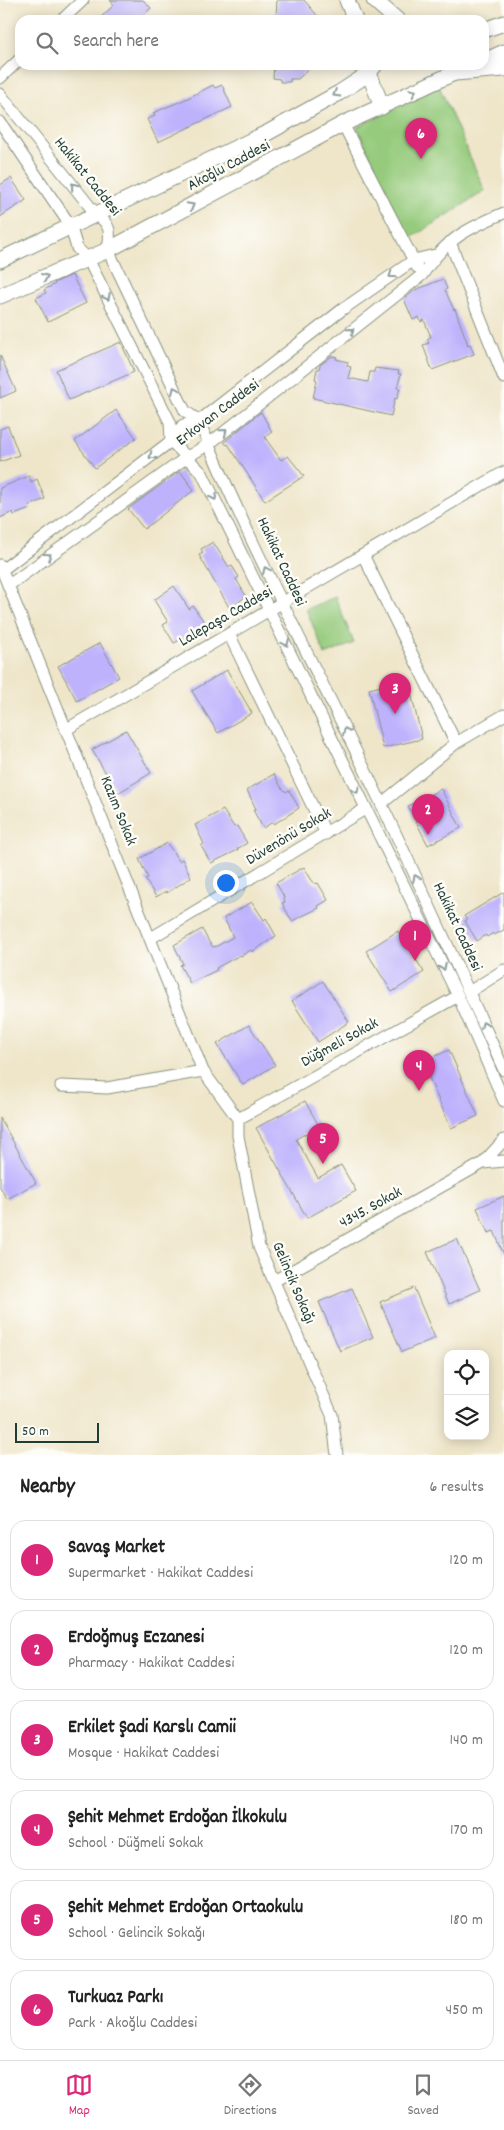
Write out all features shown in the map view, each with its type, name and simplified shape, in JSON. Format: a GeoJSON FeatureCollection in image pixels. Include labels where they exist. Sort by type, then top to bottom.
{"type":"FeatureCollection","features":[{"type":"Feature","properties":{"kind":"main road"},"geometry":{"type":"LineString","coordinates":[[489,67],[504,67]]}},
{"type":"Feature","properties":{"kind":"street"},"geometry":{"type":"LineString","coordinates":[[67,15],[83,0]]}},
{"type":"Feature","properties":{"kind":"street"},"geometry":{"type":"LineString","coordinates":[[347,0],[352,15]]}},
{"type":"Feature","properties":{"kind":"street"},"geometry":{"type":"LineString","coordinates":[[374,0],[391,15]]}},
{"type":"Feature","properties":{"kind":"street"},"geometry":{"type":"LineString","coordinates":[[489,28],[504,23]]}},
{"type":"Feature","properties":{"kind":"street"},"geometry":{"type":"LineString","coordinates":[[489,59],[504,52]]}},
{"type":"Feature","properties":{"kind":"street"},"geometry":{"type":"LineString","coordinates":[[0,78],[15,64]]}},
{"type":"Feature","properties":{"kind":"street","name":"Akoğlu Caddesi"},"geometry":{"type":"LineString","coordinates":[[0,260],[95,213],[269,132],[339,92],[366,70]]}},
{"type":"Feature","properties":{"kind":"street"},"geometry":{"type":"LineString","coordinates":[[370,70],[382,106]]}},
{"type":"Feature","properties":{"kind":"street","name":"Akoğlu Caddesi"},"geometry":{"type":"LineString","coordinates":[[0,296],[108,250],[342,124],[382,106],[450,70]]}},
{"type":"Feature","properties":{"kind":"street","name":"Hakikat Caddesi"},"geometry":{"type":"LineString","coordinates":[[0,94],[95,213],[105,221],[111,233],[108,250],[185,411],[199,421],[282,603],[381,804],[464,994],[504,1101]]}},
{"type":"Feature","properties":{"kind":"street"},"geometry":{"type":"LineString","coordinates":[[0,122],[70,225],[77,248],[88,259],[170,422],[172,441]]}},
{"type":"Feature","properties":{"kind":"street"},"geometry":{"type":"LineString","coordinates":[[342,124],[422,275]]}},
{"type":"Feature","properties":{"kind":"street","name":"Erkovan Caddesi"},"geometry":{"type":"LineString","coordinates":[[9,584],[187,457],[209,444],[422,275],[435,255],[450,242],[479,223],[504,213]]}},
{"type":"Feature","properties":{"kind":"street"},"geometry":{"type":"LineString","coordinates":[[450,242],[504,378]]}},
{"type":"Feature","properties":{"kind":"street","name":"Erkovan Caddesi"},"geometry":{"type":"LineString","coordinates":[[1,568],[172,441],[183,425],[199,421],[343,310],[414,260],[435,255]]}},
{"type":"Feature","properties":{"kind":"street","name":"Hakikat Caddesi"},"geometry":{"type":"LineString","coordinates":[[172,441],[202,474],[270,610],[365,810],[504,1070]]}},
{"type":"Feature","properties":{"kind":"street","name":"Lalepaşa Caddesi"},"geometry":{"type":"LineString","coordinates":[[67,729],[504,472]]}},
{"type":"Feature","properties":{"kind":"street"},"geometry":{"type":"LineString","coordinates":[[363,555],[456,743]]}},
{"type":"Feature","properties":{"kind":"street","name":"Kazım Sokak"},"geometry":{"type":"LineString","coordinates":[[1,568],[203,1071],[238,1119]]}},
{"type":"Feature","properties":{"kind":"street"},"geometry":{"type":"LineString","coordinates":[[229,634],[326,834]]}},
{"type":"Feature","properties":{"kind":"street"},"geometry":{"type":"LineString","coordinates":[[381,804],[456,743],[504,714]]}},
{"type":"Feature","properties":{"kind":"street","name":"Düvenönü Sokak"},"geometry":{"type":"LineString","coordinates":[[151,938],[365,810]]}},
{"type":"Feature","properties":{"kind":"street","name":"Düğmeli Sokak"},"geometry":{"type":"LineString","coordinates":[[238,1119],[504,970]]}},
{"type":"Feature","properties":{"kind":"street"},"geometry":{"type":"LineString","coordinates":[[61,1086],[107,1088],[203,1071]]}},
{"type":"Feature","properties":{"kind":"street","name":"Gelincik Sokağı"},"geometry":{"type":"LineString","coordinates":[[238,1119],[238,1136],[259,1247],[332,1415],[337,1455]]}},
{"type":"Feature","properties":{"kind":"street","name":"4345. Sokak"},"geometry":{"type":"LineString","coordinates":[[274,1281],[483,1163],[504,1140]]}},
{"type":"Feature","properties":{"kind":"street","name":"4345. Sokak"},"geometry":{"type":"LineString","coordinates":[[483,1163],[504,1161]]}},
{"type":"Feature","properties":{"kind":"green space"},"geometry":{"type":"Polygon","coordinates":[[[439,86],[485,191],[408,240],[357,127],[439,86]]]}},
{"type":"Feature","properties":{"kind":"green space"},"geometry":{"type":"Polygon","coordinates":[[[335,597],[354,643],[325,655],[306,609],[335,597]]]}},
{"type":"Feature","properties":{"kind":"building"},"geometry":{"type":"Polygon","coordinates":[[[110,0],[143,0],[151,8],[143,15],[103,15],[114,5],[110,0]]]}},
{"type":"Feature","properties":{"kind":"building"},"geometry":{"type":"Polygon","coordinates":[[[277,0],[304,0],[317,15],[276,15],[277,0]]]}},
{"type":"Feature","properties":{"kind":"building"},"geometry":{"type":"Polygon","coordinates":[[[274,70],[308,70],[298,79],[290,79],[290,82],[280,82],[280,79],[273,78],[274,70]]]}},
{"type":"Feature","properties":{"kind":"building"},"geometry":{"type":"Polygon","coordinates":[[[213,85],[215,88],[222,85],[232,107],[158,142],[147,119],[155,116],[153,113],[213,85]]]}},
{"type":"Feature","properties":{"kind":"building"},"geometry":{"type":"Polygon","coordinates":[[[11,178],[26,200],[0,217],[0,185],[11,178]]]}},
{"type":"Feature","properties":{"kind":"building"},"geometry":{"type":"Polygon","coordinates":[[[72,275],[86,303],[48,322],[36,298],[46,293],[44,290],[54,283],[72,275]]]}},
{"type":"Feature","properties":{"kind":"building"},"geometry":{"type":"Polygon","coordinates":[[[443,279],[447,289],[445,290],[455,309],[468,345],[470,344],[474,354],[432,370],[423,345],[429,343],[427,339],[431,337],[424,320],[421,322],[419,317],[413,320],[404,299],[415,290],[443,279]]]}},
{"type":"Feature","properties":{"kind":"building"},"geometry":{"type":"Polygon","coordinates":[[[121,342],[134,372],[69,400],[56,370],[121,342]]]}},
{"type":"Feature","properties":{"kind":"building"},"geometry":{"type":"Polygon","coordinates":[[[0,355],[16,391],[0,398],[0,355]]]}},
{"type":"Feature","properties":{"kind":"building"},"geometry":{"type":"Polygon","coordinates":[[[332,356],[348,362],[347,366],[351,367],[348,378],[368,382],[370,372],[374,372],[375,368],[399,371],[398,374],[401,374],[397,388],[400,388],[397,399],[395,398],[391,416],[313,398],[317,380],[315,379],[317,369],[332,356]]]}},
{"type":"Feature","properties":{"kind":"building"},"geometry":{"type":"Polygon","coordinates":[[[116,410],[136,438],[95,468],[75,441],[116,410]]]}},
{"type":"Feature","properties":{"kind":"building"},"geometry":{"type":"Polygon","coordinates":[[[261,412],[272,432],[265,437],[268,442],[281,460],[288,456],[304,476],[265,501],[228,444],[224,442],[261,412]]]}},
{"type":"Feature","properties":{"kind":"building"},"geometry":{"type":"Polygon","coordinates":[[[8,426],[19,455],[0,462],[0,429],[8,426]]]}},
{"type":"Feature","properties":{"kind":"building"},"geometry":{"type":"Polygon","coordinates":[[[180,471],[194,490],[144,529],[128,509],[180,471]]]}},
{"type":"Feature","properties":{"kind":"building"},"geometry":{"type":"Polygon","coordinates":[[[29,476],[31,482],[37,479],[45,499],[29,506],[30,509],[14,515],[13,512],[0,518],[0,488],[29,476]]]}},
{"type":"Feature","properties":{"kind":"building"},"geometry":{"type":"Polygon","coordinates":[[[213,542],[229,567],[232,566],[239,577],[236,579],[246,596],[230,609],[199,555],[203,553],[201,549],[213,542]]]}},
{"type":"Feature","properties":{"kind":"building"},"geometry":{"type":"Polygon","coordinates":[[[174,586],[189,609],[193,606],[205,623],[197,629],[198,631],[174,643],[163,625],[168,622],[154,600],[174,586]]]}},
{"type":"Feature","properties":{"kind":"building"},"geometry":{"type":"Polygon","coordinates":[[[100,643],[119,677],[77,701],[58,666],[100,643]]]}},
{"type":"Feature","properties":{"kind":"building"},"geometry":{"type":"Polygon","coordinates":[[[227,670],[252,713],[218,733],[192,691],[227,670]]]}},
{"type":"Feature","properties":{"kind":"building"},"geometry":{"type":"Polygon","coordinates":[[[408,680],[422,739],[383,748],[369,689],[408,680]]]}},
{"type":"Feature","properties":{"kind":"building"},"geometry":{"type":"Polygon","coordinates":[[[126,730],[151,773],[118,793],[92,750],[126,730]]]}},
{"type":"Feature","properties":{"kind":"building"},"geometry":{"type":"Polygon","coordinates":[[[274,774],[281,787],[286,792],[289,790],[299,808],[274,824],[273,822],[263,828],[253,810],[256,809],[247,790],[274,774]]]}},
{"type":"Feature","properties":{"kind":"building"},"geometry":{"type":"Polygon","coordinates":[[[441,789],[461,828],[428,845],[408,806],[441,789]]]}},
{"type":"Feature","properties":{"kind":"building"},"geometry":{"type":"Polygon","coordinates":[[[223,810],[234,827],[237,826],[247,843],[238,850],[211,863],[201,846],[204,844],[195,825],[223,810]]]}},
{"type":"Feature","properties":{"kind":"building"},"geometry":{"type":"Polygon","coordinates":[[[167,843],[179,861],[182,859],[191,877],[167,893],[166,891],[156,897],[145,879],[148,878],[139,859],[167,843]]]}},
{"type":"Feature","properties":{"kind":"building"},"geometry":{"type":"Polygon","coordinates":[[[304,867],[315,884],[318,883],[328,900],[318,906],[319,908],[292,921],[282,903],[285,902],[283,895],[276,883],[304,867]]]}},
{"type":"Feature","properties":{"kind":"building"},"geometry":{"type":"Polygon","coordinates":[[[504,892],[504,930],[487,937],[486,935],[477,941],[464,916],[504,892]]]}},
{"type":"Feature","properties":{"kind":"building"},"geometry":{"type":"Polygon","coordinates":[[[252,902],[264,920],[266,918],[276,936],[252,952],[251,950],[240,955],[216,968],[217,970],[190,983],[180,965],[183,964],[174,945],[202,929],[213,947],[217,946],[233,937],[224,918],[252,902]]]}},
{"type":"Feature","properties":{"kind":"building"},"geometry":{"type":"Polygon","coordinates":[[[398,931],[424,972],[392,992],[366,951],[398,931]]]}},
{"type":"Feature","properties":{"kind":"building"},"geometry":{"type":"Polygon","coordinates":[[[323,981],[349,1022],[318,1042],[292,1001],[323,981]]]}},
{"type":"Feature","properties":{"kind":"building"},"geometry":{"type":"Polygon","coordinates":[[[249,1025],[275,1065],[243,1085],[217,1044],[249,1025]]]}},
{"type":"Feature","properties":{"kind":"building"},"geometry":{"type":"Polygon","coordinates":[[[449,1050],[478,1116],[451,1128],[422,1062],[449,1050]]]}},
{"type":"Feature","properties":{"kind":"building"},"geometry":{"type":"Polygon","coordinates":[[[305,1101],[319,1126],[296,1139],[318,1178],[341,1165],[356,1191],[307,1218],[256,1128],[305,1101]]]}},
{"type":"Feature","properties":{"kind":"building"},"geometry":{"type":"Polygon","coordinates":[[[0,1118],[36,1183],[7,1199],[0,1187],[0,1118]]]}},
{"type":"Feature","properties":{"kind":"building"},"geometry":{"type":"Polygon","coordinates":[[[504,1196],[504,1255],[494,1231],[488,1233],[477,1208],[504,1196]]]}},
{"type":"Feature","properties":{"kind":"building"},"geometry":{"type":"Polygon","coordinates":[[[457,1239],[480,1290],[449,1304],[427,1252],[457,1239]]]}},
{"type":"Feature","properties":{"kind":"building"},"geometry":{"type":"Polygon","coordinates":[[[352,1288],[373,1337],[340,1351],[319,1302],[352,1288]]]}},
{"type":"Feature","properties":{"kind":"building"},"geometry":{"type":"Polygon","coordinates":[[[414,1288],[435,1338],[402,1352],[380,1302],[414,1288]]]}},
{"type":"Feature","properties":{"kind":"place","name":"Turkuaz Parkı"},"geometry":{"type":"Point","coordinates":[421,159]}},
{"type":"Feature","properties":{"kind":"place","name":"Erkilet Şadi Karslı Camii"},"geometry":{"type":"Point","coordinates":[395,714]}},
{"type":"Feature","properties":{"kind":"place","name":"Erdoğmuş Eczanesi"},"geometry":{"type":"Point","coordinates":[428,835]}},
{"type":"Feature","properties":{"kind":"place","name":"Savaş Market"},"geometry":{"type":"Point","coordinates":[415,961]}},
{"type":"Feature","properties":{"kind":"place","name":"Şehit Mehmet Erdoğan İlkokulu"},"geometry":{"type":"Point","coordinates":[419,1091]}},
{"type":"Feature","properties":{"kind":"place","name":"Şehit Mehmet Erdoğan Ortaokulu"},"geometry":{"type":"Point","coordinates":[323,1164]}}]}
